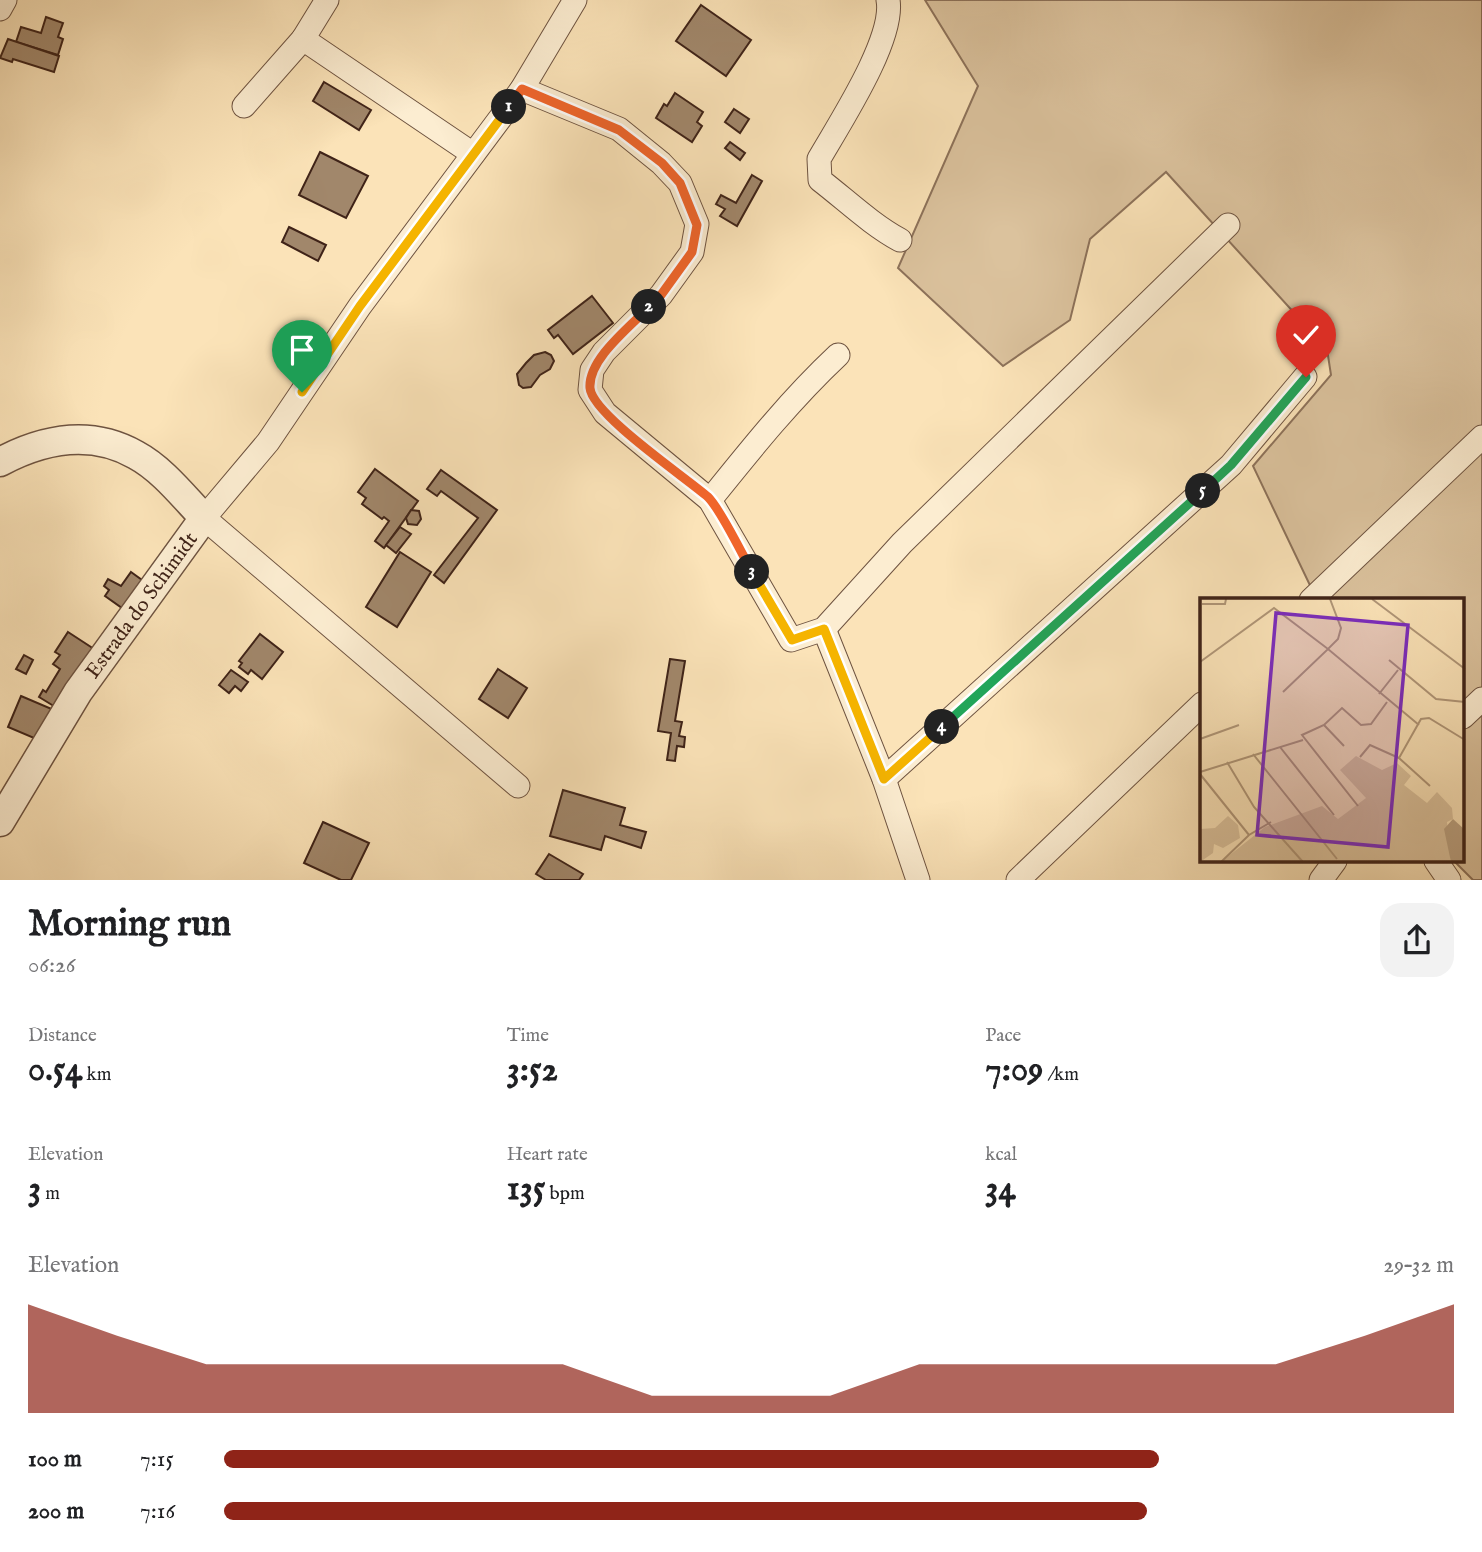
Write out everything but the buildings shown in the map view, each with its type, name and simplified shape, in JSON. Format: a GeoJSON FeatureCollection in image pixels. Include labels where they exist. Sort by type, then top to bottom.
{"type":"FeatureCollection","features":[{"type":"Feature","properties":{"kind":"street"},"geometry":{"type":"LineString","coordinates":[[0,9],[5,0]]}},
{"type":"Feature","properties":{"kind":"street"},"geometry":{"type":"LineString","coordinates":[[244,106],[303,39],[327,0]]}},
{"type":"Feature","properties":{"kind":"street"},"geometry":{"type":"LineString","coordinates":[[518,786],[204,518],[268,442],[360,306],[522,89],[576,0]]}},
{"type":"Feature","properties":{"kind":"street"},"geometry":{"type":"LineString","coordinates":[[888,0],[890,9],[884,38],[819,159],[820,180],[882,230],[900,240]]}},
{"type":"Feature","properties":{"kind":"street"},"geometry":{"type":"LineString","coordinates":[[303,39],[473,154]]}},
{"type":"Feature","properties":{"kind":"street"},"geometry":{"type":"LineString","coordinates":[[522,89],[619,130],[662,163],[680,183],[697,225],[692,252],[661,295],[604,352],[592,370],[590,390],[605,413],[710,500],[792,640],[824,629],[902,543],[1228,225]]}},
{"type":"Feature","properties":{"kind":"street"},"geometry":{"type":"LineString","coordinates":[[710,500],[760,436],[810,381],[838,355]]}},
{"type":"Feature","properties":{"kind":"street"},"geometry":{"type":"LineString","coordinates":[[884,779],[1231,465],[1306,377]]}},
{"type":"Feature","properties":{"kind":"street"},"geometry":{"type":"LineString","coordinates":[[1313,598],[1482,437]]}},
{"type":"Feature","properties":{"kind":"street","name":"Estrada do Schimidt"},"geometry":{"type":"LineString","coordinates":[[0,462],[23,450],[57,440],[101,441],[136,455],[165,478],[204,518],[78,692],[0,822]]}},
{"type":"Feature","properties":{"kind":"street"},"geometry":{"type":"LineString","coordinates":[[824,629],[884,779],[918,880]]}},
{"type":"Feature","properties":{"kind":"street"},"geometry":{"type":"LineString","coordinates":[[1464,716],[1482,699]]}},
{"type":"Feature","properties":{"kind":"street"},"geometry":{"type":"LineString","coordinates":[[1018,880],[1200,707]]}},
{"type":"Feature","properties":{"kind":"street"},"geometry":{"type":"LineString","coordinates":[[1321,880],[1334,862]]}},
{"type":"Feature","properties":{"kind":"street"},"geometry":{"type":"LineString","coordinates":[[1437,862],[1450,880]]}},
{"type":"Feature","properties":{"kind":"shaded area"},"geometry":{"type":"Polygon","coordinates":[[[925,0],[1482,0],[1482,880],[1473,880],[1455,862],[1464,862],[1464,598],[1316,598],[1253,466],[1331,375],[1327,349],[1166,172],[1090,239],[1070,320],[1003,366],[898,268],[978,86],[925,0]]]}},
{"type":"Feature","properties":{"kind":"route"},"geometry":{"type":"LineString","coordinates":[[302,392],[360,306],[522,89],[619,130],[662,163],[680,183],[697,225],[692,252],[661,295],[604,352],[592,370],[590,390],[605,413],[710,500],[792,640],[824,629],[884,779],[1231,465],[1306,377]]}}]}
